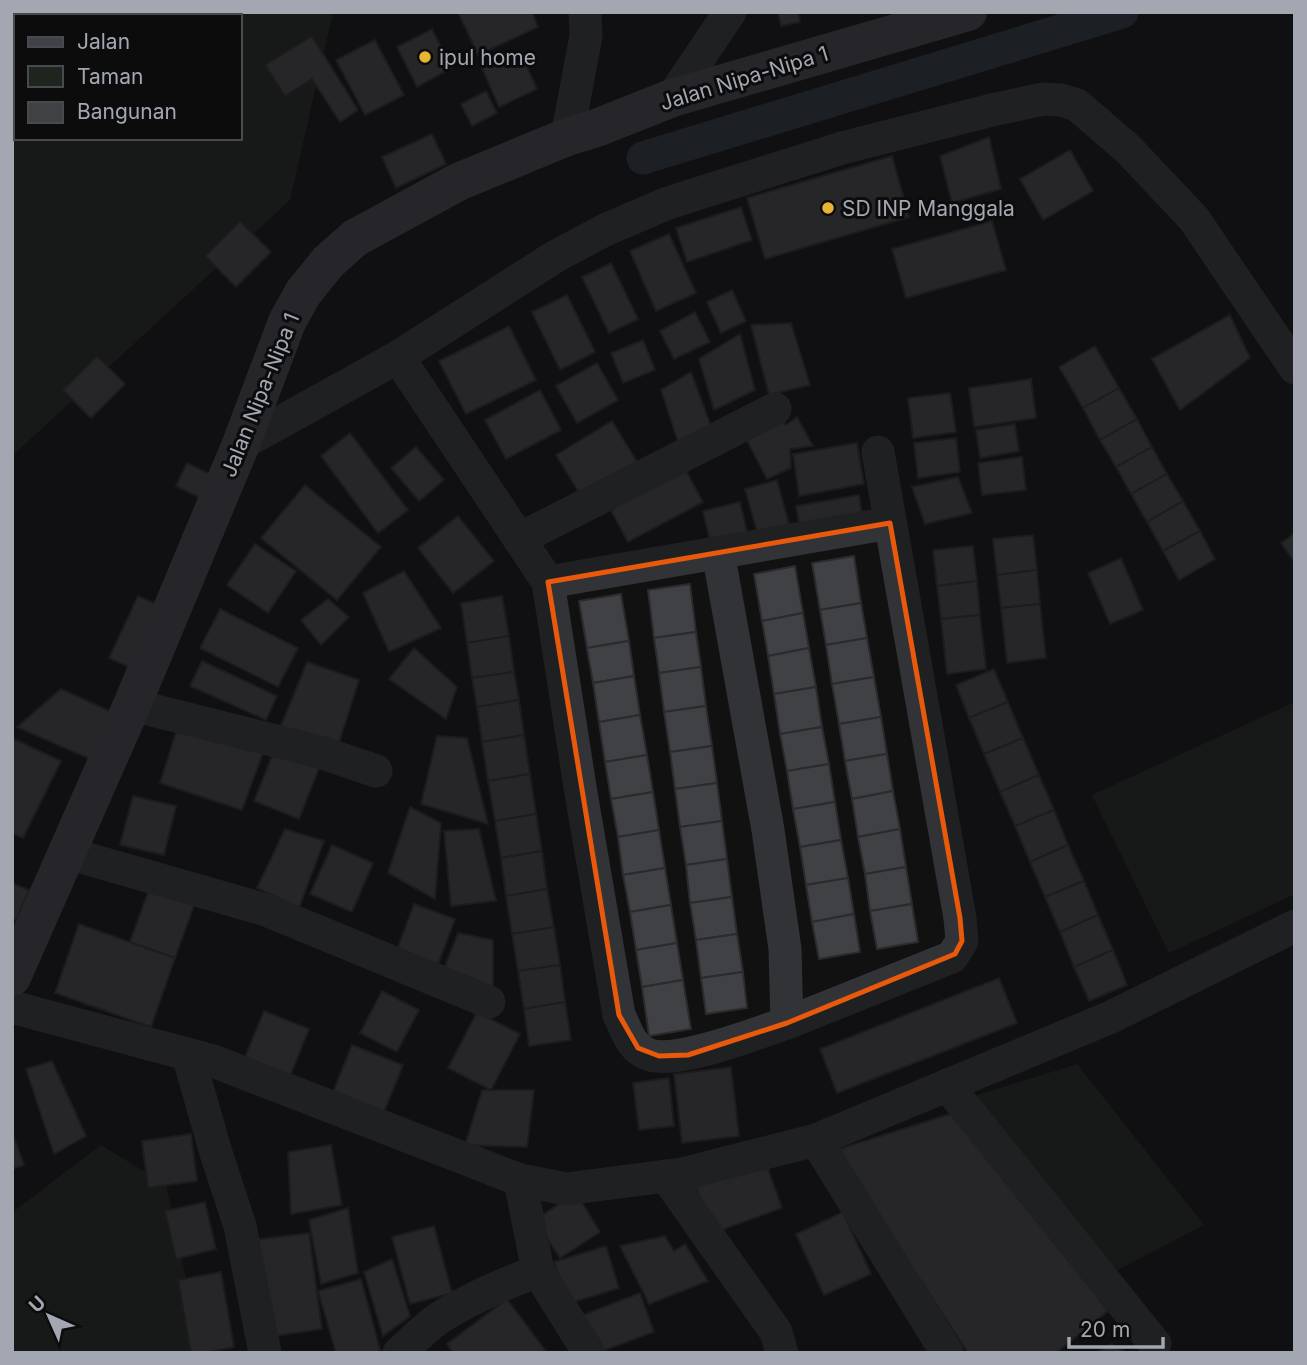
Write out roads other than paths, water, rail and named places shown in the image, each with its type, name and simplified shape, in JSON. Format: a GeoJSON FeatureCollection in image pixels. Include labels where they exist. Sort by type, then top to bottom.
{"type":"FeatureCollection","features":[{"type":"Feature","properties":{"kind":"street"},"geometry":{"type":"LineString","coordinates":[[567,137],[586,36],[585,12]]}},
{"type":"Feature","properties":{"kind":"street"},"geometry":{"type":"LineString","coordinates":[[672,97],[730,12]]}},
{"type":"Feature","properties":{"kind":"street","name":"Jalan Nipa-Nipa 1"},"geometry":{"type":"LineString","coordinates":[[12,977],[132,705],[241,444],[287,322],[303,293],[328,262],[355,238],[458,182],[567,137],[672,97],[968,12]]}},
{"type":"Feature","properties":{"kind":"street"},"geometry":{"type":"LineString","coordinates":[[241,444],[398,357],[556,256],[605,229],[668,203],[842,148],[1042,99],[1061,100],[1077,105],[1128,149],[1194,219],[1295,368]]}},
{"type":"Feature","properties":{"kind":"street"},"geometry":{"type":"LineString","coordinates":[[398,357],[548,582],[619,1015],[630,1039],[647,1054],[688,1055],[787,1023],[952,957],[962,942],[878,452]]}},
{"type":"Feature","properties":{"kind":"street"},"geometry":{"type":"LineString","coordinates":[[519,539],[775,409]]}},
{"type":"Feature","properties":{"kind":"street"},"geometry":{"type":"LineString","coordinates":[[548,582],[890,523]]}},
{"type":"Feature","properties":{"kind":"street"},"geometry":{"type":"LineString","coordinates":[[718,552],[768,830],[785,949],[787,1023]]}},
{"type":"Feature","properties":{"kind":"street"},"geometry":{"type":"LineString","coordinates":[[132,705],[320,752],[376,771]]}},
{"type":"Feature","properties":{"kind":"street"},"geometry":{"type":"LineString","coordinates":[[67,853],[266,910],[489,1002]]}},
{"type":"Feature","properties":{"kind":"street"},"geometry":{"type":"LineString","coordinates":[[12,1007],[213,1061],[520,1181],[566,1189],[682,1174],[816,1140],[1111,1017],[1295,926]]}},
{"type":"Feature","properties":{"kind":"street"},"geometry":{"type":"LineString","coordinates":[[188,1055],[240,1226],[265,1353]]}},
{"type":"Feature","properties":{"kind":"street"},"geometry":{"type":"LineString","coordinates":[[947,1084],[1155,1344]]}},
{"type":"Feature","properties":{"kind":"street"},"geometry":{"type":"LineString","coordinates":[[816,1140],[947,1353]]}},
{"type":"Feature","properties":{"kind":"street"},"geometry":{"type":"LineString","coordinates":[[666,1176],[776,1332],[782,1353]]}},
{"type":"Feature","properties":{"kind":"street"},"geometry":{"type":"LineString","coordinates":[[520,1181],[538,1271],[589,1353]]}},
{"type":"Feature","properties":{"kind":"street"},"geometry":{"type":"LineString","coordinates":[[399,1353],[444,1315],[510,1281],[538,1271]]}},
{"type":"Feature","properties":{"kind":"waterway"},"geometry":{"type":"LineString","coordinates":[[643,158],[1122,12]]}},
{"type":"Feature","properties":{"kind":"place","name":"ipul home"},"geometry":{"type":"Point","coordinates":[425,57]}},
{"type":"Feature","properties":{"kind":"place","name":"SD INP Manggala"},"geometry":{"type":"Point","coordinates":[828,208]}}]}
